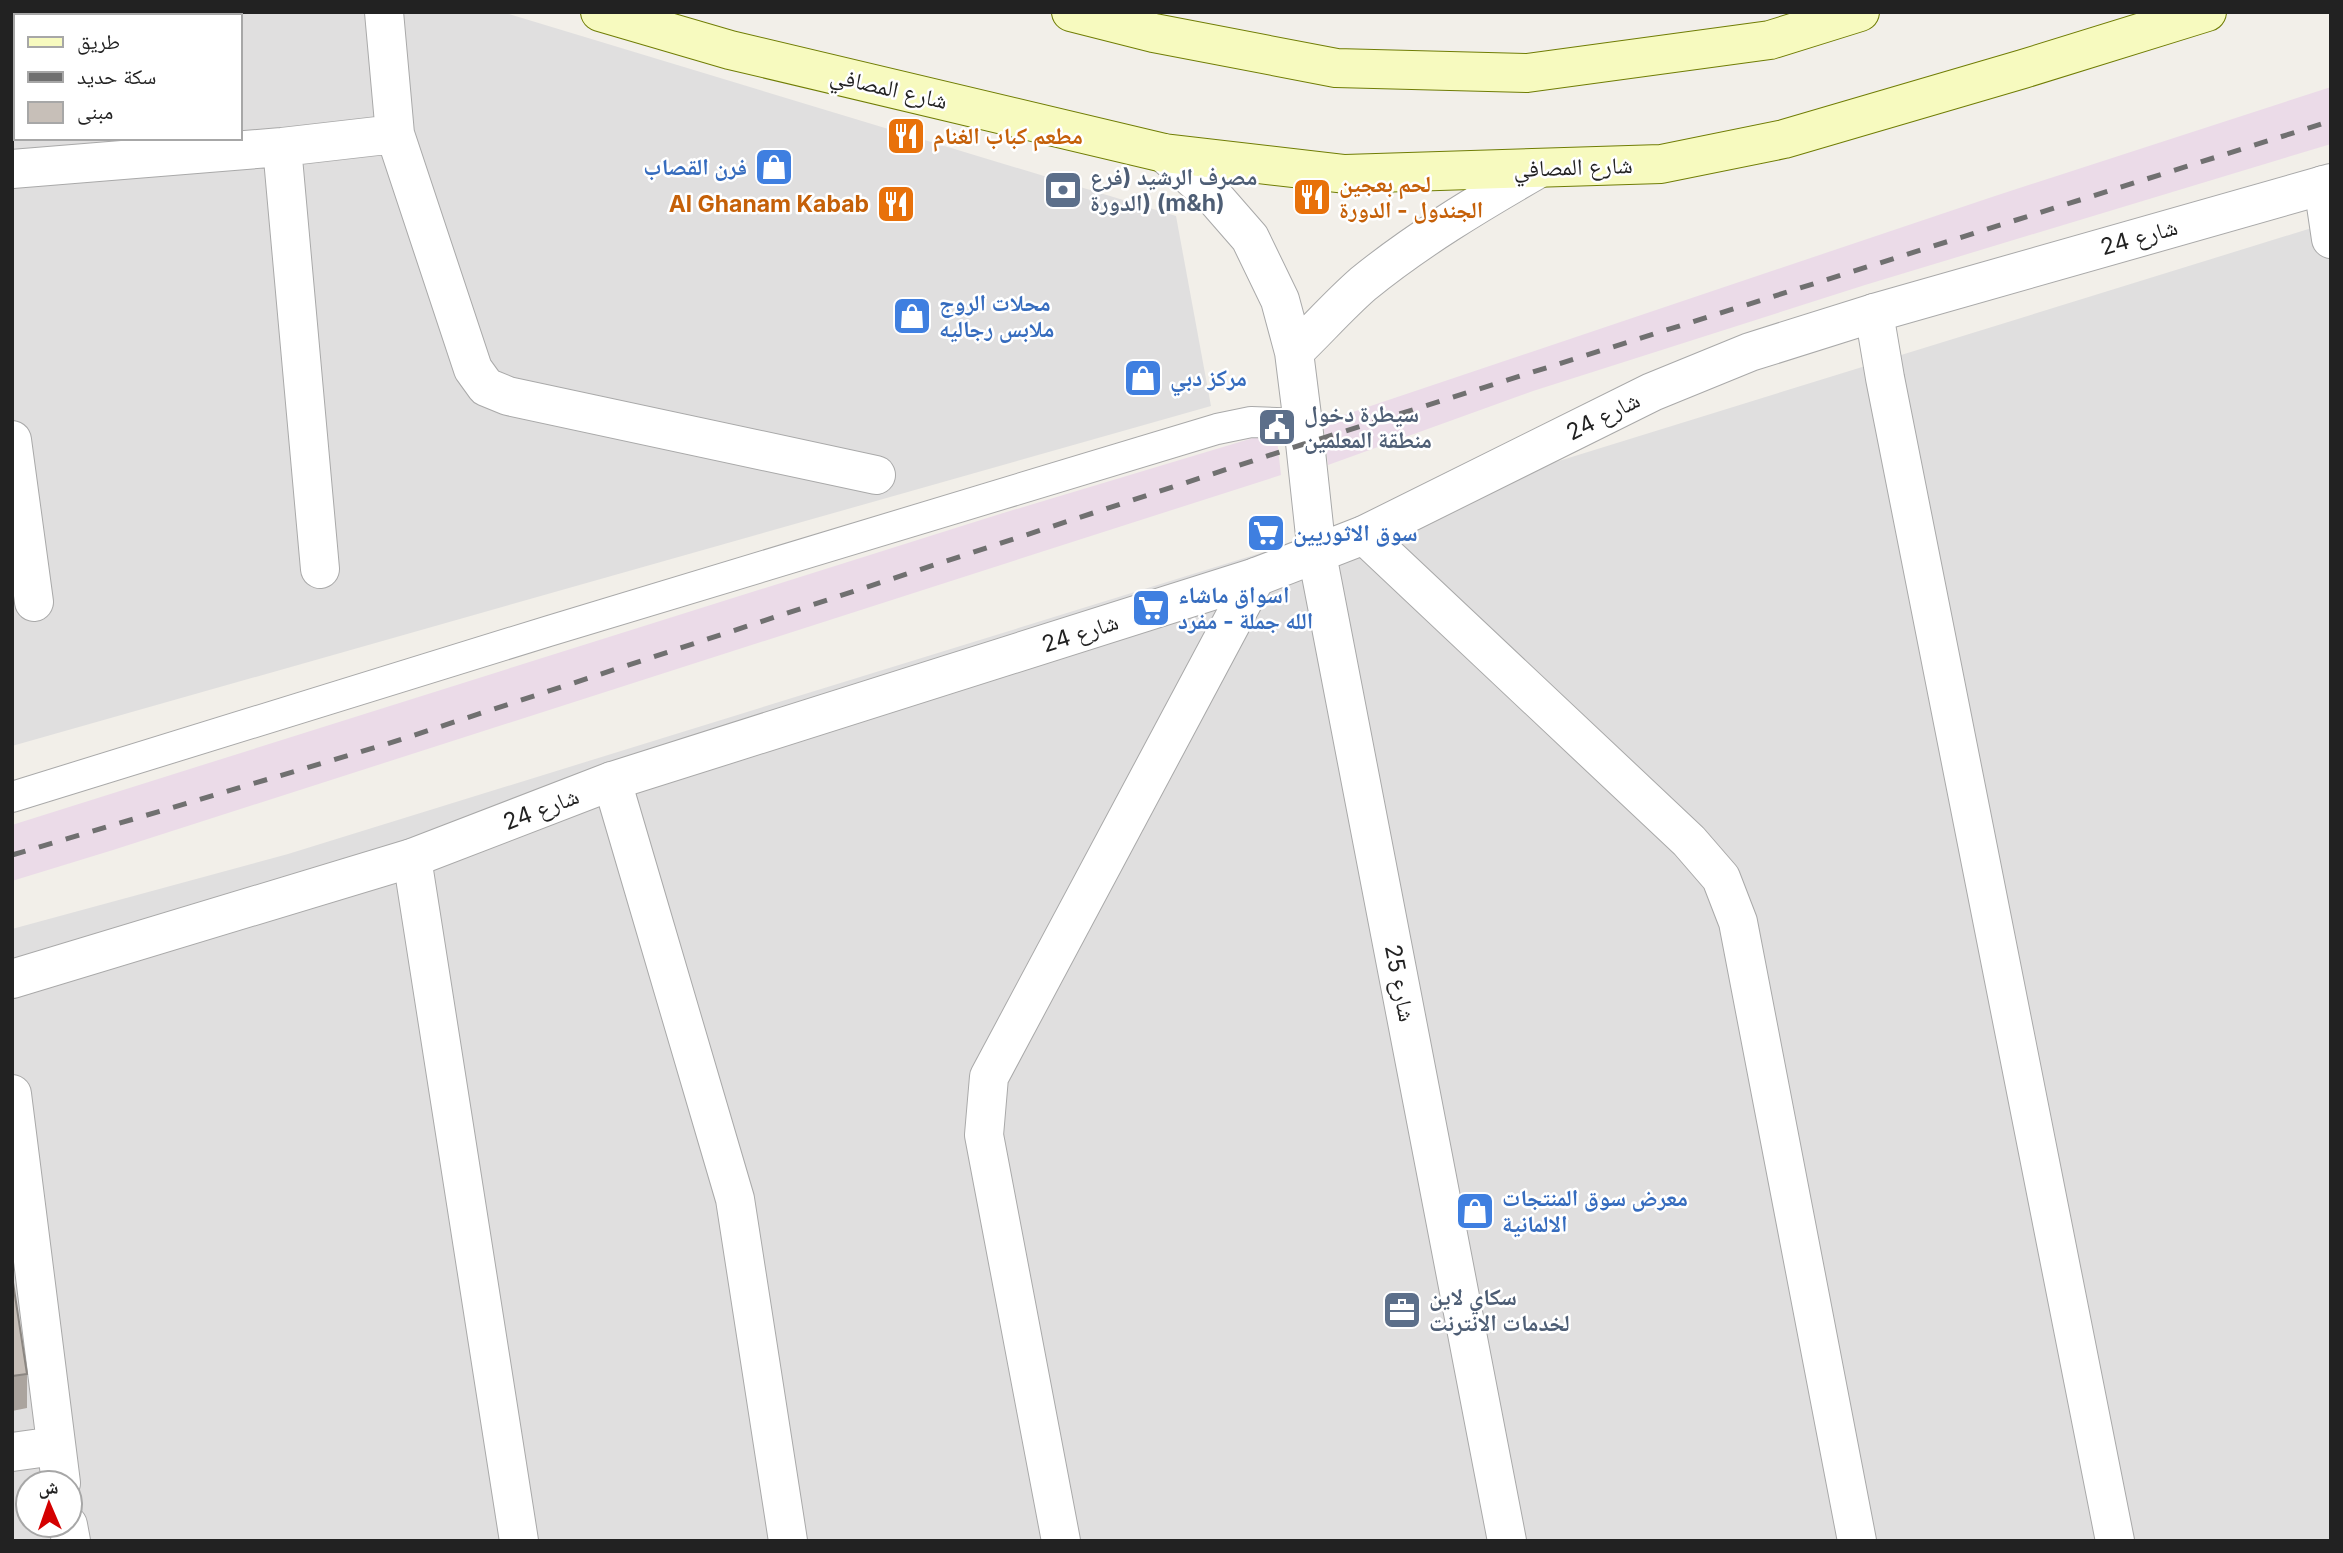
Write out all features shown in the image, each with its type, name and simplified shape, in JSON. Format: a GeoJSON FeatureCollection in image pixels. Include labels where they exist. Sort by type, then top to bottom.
{"type":"FeatureCollection","features":[{"type":"Feature","properties":{"kind":"main road","name":"شارع المصافي"},"geometry":{"type":"LineString","coordinates":[[600,12],[730,50],[1164,153],[1345,174],[1661,164],[1784,139],[2207,12]]}},
{"type":"Feature","properties":{"kind":"main road"},"geometry":{"type":"LineString","coordinates":[[1071,12],[1152,23],[1336,68],[1527,73],[1770,40],[1860,12]]}},
{"type":"Feature","properties":{"kind":"street"},"geometry":{"type":"LineString","coordinates":[[384,12],[395,134],[473,369],[486,387],[508,396],[876,475]]}},
{"type":"Feature","properties":{"kind":"street"},"geometry":{"type":"LineString","coordinates":[[12,169],[282,147],[395,134]]}},
{"type":"Feature","properties":{"kind":"street"},"geometry":{"type":"LineString","coordinates":[[282,147],[320,569]]}},
{"type":"Feature","properties":{"kind":"street","name":"شارع 25"},"geometry":{"type":"LineString","coordinates":[[1164,153],[1216,199],[1250,238],[1280,300],[1294,352],[1317,554],[1507,1541]]}},
{"type":"Feature","properties":{"kind":"street"},"geometry":{"type":"LineString","coordinates":[[1294,352],[1360,287],[1405,251],[1538,169]]}},
{"type":"Feature","properties":{"kind":"street"},"geometry":{"type":"LineString","coordinates":[[2327,184],[2331,239]]}},
{"type":"Feature","properties":{"kind":"street","name":"شارع 24"},"geometry":{"type":"LineString","coordinates":[[12,979],[412,858],[612,781],[1256,578],[1364,536],[1652,392],[1750,352],[1874,313],[2327,184]]}},
{"type":"Feature","properties":{"kind":"street"},"geometry":{"type":"LineString","coordinates":[[1874,313],[2116,1541]]}},
{"type":"Feature","properties":{"kind":"street"},"geometry":{"type":"LineString","coordinates":[[12,797],[1217,429],[1251,422],[1303,424]]}},
{"type":"Feature","properties":{"kind":"street"},"geometry":{"type":"LineString","coordinates":[[12,440],[34,602]]}},
{"type":"Feature","properties":{"kind":"street"},"geometry":{"type":"LineString","coordinates":[[1364,536],[1689,841],[1721,878],[1738,922],[1857,1541]]}},
{"type":"Feature","properties":{"kind":"street"},"geometry":{"type":"LineString","coordinates":[[1061,1541],[984,1135],[989,1077],[1256,578]]}},
{"type":"Feature","properties":{"kind":"street"},"geometry":{"type":"LineString","coordinates":[[612,781],[735,1199],[788,1541]]}},
{"type":"Feature","properties":{"kind":"street"},"geometry":{"type":"LineString","coordinates":[[412,858],[519,1541]]}},
{"type":"Feature","properties":{"kind":"street"},"geometry":{"type":"LineString","coordinates":[[12,1094],[59,1469]]}},
{"type":"Feature","properties":{"kind":"street"},"geometry":{"type":"LineString","coordinates":[[12,1452],[55,1446]]}},
{"type":"Feature","properties":{"kind":"shaded area"},"geometry":{"type":"Polygon","coordinates":[[[12,12],[502,12],[1176,216],[1211,406],[12,746],[12,12]]]}},
{"type":"Feature","properties":{"kind":"shaded area"},"geometry":{"type":"Polygon","coordinates":[[[2331,87],[2331,144],[1865,285],[1533,391],[1328,465],[1323,422],[1992,197],[2331,87]]]}},
{"type":"Feature","properties":{"kind":"shaded area"},"geometry":{"type":"Polygon","coordinates":[[[2331,222],[2331,1541],[12,1541],[12,929],[288,854],[2331,222]]]}},
{"type":"Feature","properties":{"kind":"shaded area"},"geometry":{"type":"Polygon","coordinates":[[[1276,431],[1281,475],[12,881],[12,825],[1000,514],[1276,431]]]}},
{"type":"Feature","properties":{"kind":"building"},"geometry":{"type":"Polygon","coordinates":[[[12,1276],[27,1374],[12,1376],[12,1276]]]}},
{"type":"Feature","properties":{"kind":"railway"},"geometry":{"type":"LineString","coordinates":[[12,855],[387,744],[1304,444],[2331,121]]}},
{"type":"Feature","properties":{"kind":"place","name":"مطعم كباب الغنام"},"geometry":{"type":"Point","coordinates":[906,136]}},
{"type":"Feature","properties":{"kind":"place","name":"فرن القصاب"},"geometry":{"type":"Point","coordinates":[774,167]}},
{"type":"Feature","properties":{"kind":"place","name":"مصرف الرشيد (فرع الدورة) (m&h)"},"geometry":{"type":"Point","coordinates":[1063,190]}},
{"type":"Feature","properties":{"kind":"place","name":"لحم بعجين الجندول - الدورة"},"geometry":{"type":"Point","coordinates":[1312,197]}},
{"type":"Feature","properties":{"kind":"place","name":"Al Ghanam Kabab"},"geometry":{"type":"Point","coordinates":[896,204]}},
{"type":"Feature","properties":{"kind":"place","name":"محلات الروج ملابس رجاليه"},"geometry":{"type":"Point","coordinates":[912,316]}},
{"type":"Feature","properties":{"kind":"place","name":"مركز دبي"},"geometry":{"type":"Point","coordinates":[1143,378]}},
{"type":"Feature","properties":{"kind":"place","name":"سيطرة دخول منطقة المعلمين"},"geometry":{"type":"Point","coordinates":[1277,427]}},
{"type":"Feature","properties":{"kind":"place","name":"سوق الاثوريين"},"geometry":{"type":"Point","coordinates":[1266,533]}},
{"type":"Feature","properties":{"kind":"place","name":"اسواق ماشاء الله جملة - مفرد"},"geometry":{"type":"Point","coordinates":[1151,608]}},
{"type":"Feature","properties":{"kind":"place","name":"معرض سوق المنتجات الالمانية"},"geometry":{"type":"Point","coordinates":[1475,1211]}},
{"type":"Feature","properties":{"kind":"place","name":"سكاي لاين لخدمات الانترنت"},"geometry":{"type":"Point","coordinates":[1402,1310]}}]}
